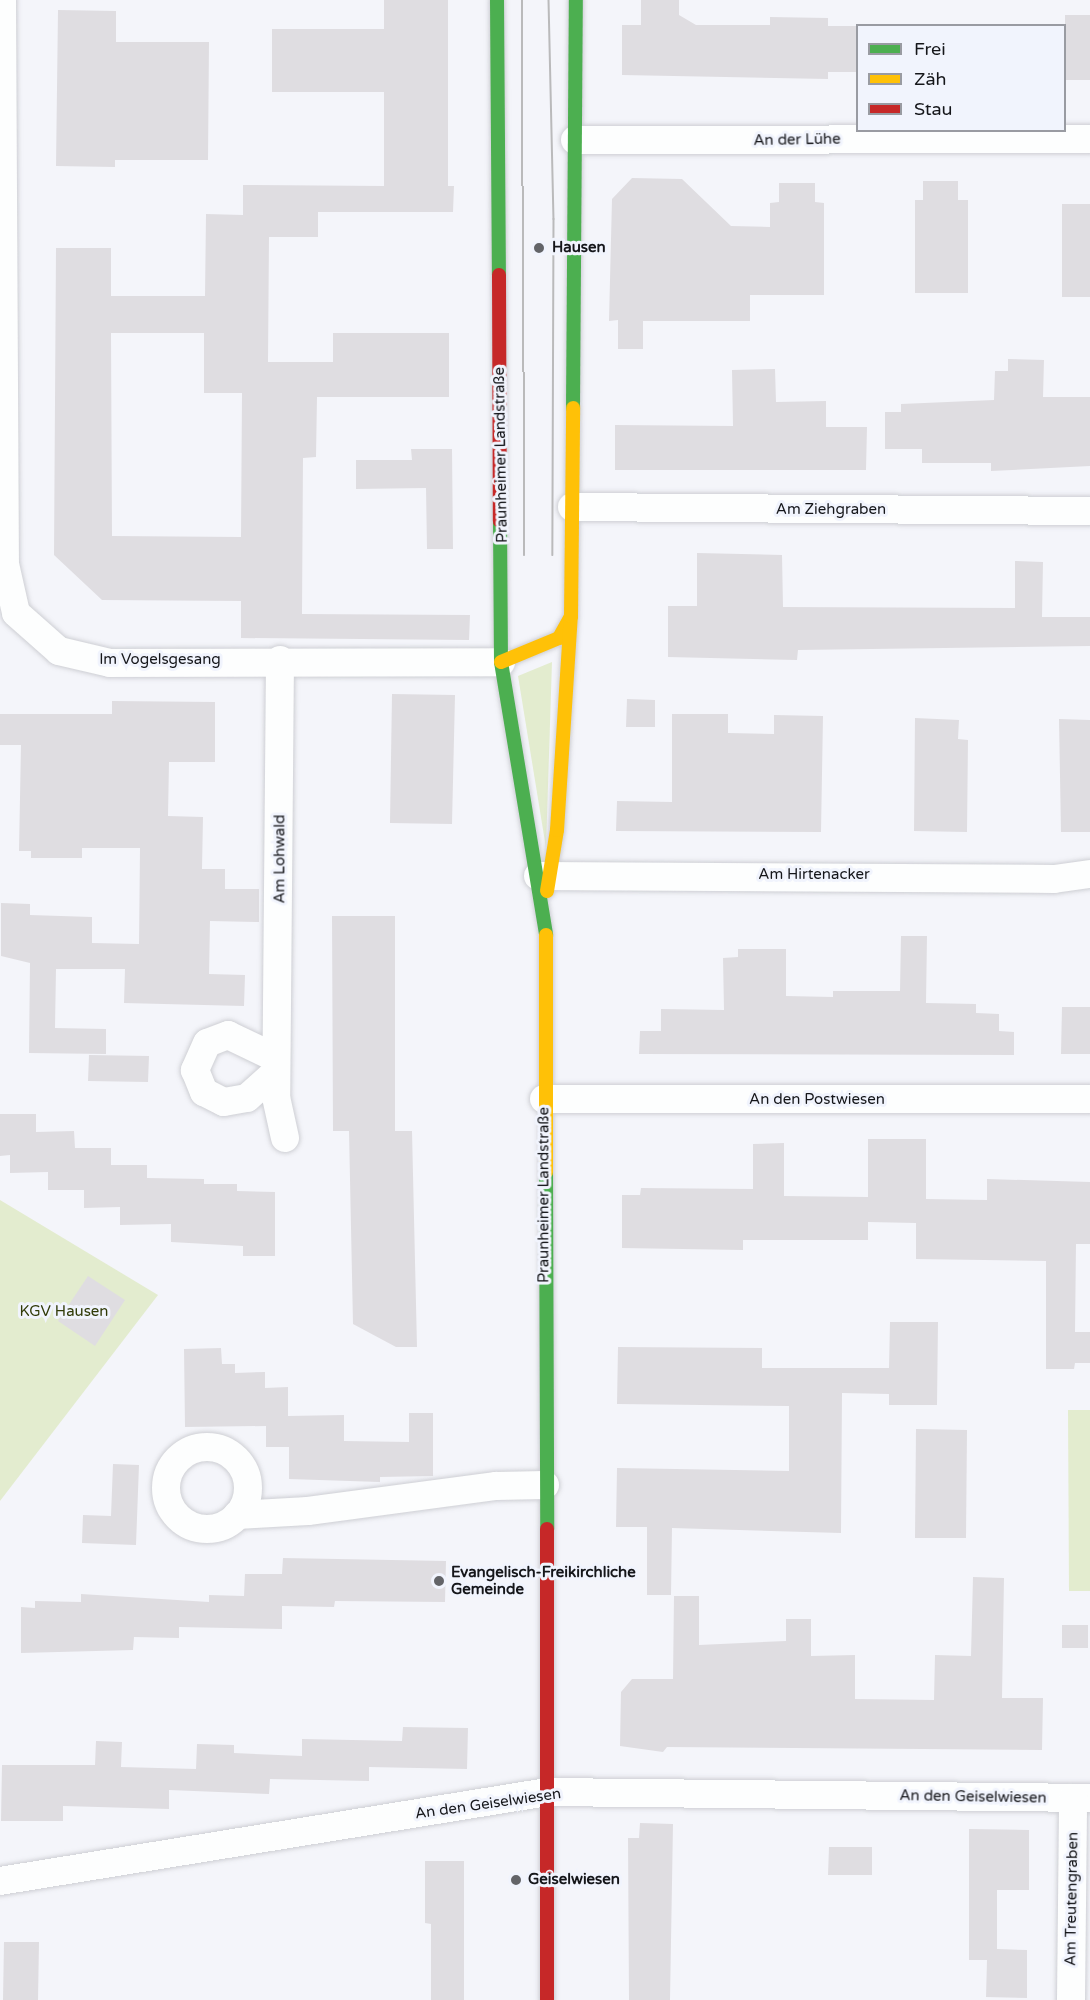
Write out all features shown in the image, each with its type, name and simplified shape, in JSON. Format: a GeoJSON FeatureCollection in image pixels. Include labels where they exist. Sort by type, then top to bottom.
{"type":"FeatureCollection","features":[{"type":"Feature","properties":{"kind":"main road","name":"Praunheimer Landstraße"},"geometry":{"type":"LineString","coordinates":[[497,0],[501,662],[543,876],[545,905],[547,2000]]}},
{"type":"Feature","properties":{"kind":"main road","name":"Praunheimer Landstraße"},"geometry":{"type":"LineString","coordinates":[[543,876],[557,830],[571,616],[576,0]]}},
{"type":"Feature","properties":{"kind":"main road"},"geometry":{"type":"LineString","coordinates":[[501,662],[527,655],[559,638],[571,616]]}},
{"type":"Feature","properties":{"kind":"street","name":"Im Vogelsgesang"},"geometry":{"type":"LineString","coordinates":[[2,0],[5,564],[16,613],[59,651],[110,663],[280,660],[501,662]]}},
{"type":"Feature","properties":{"kind":"street","name":"An der Lühe"},"geometry":{"type":"LineString","coordinates":[[575,140],[1090,139]]}},
{"type":"Feature","properties":{"kind":"street","name":"Am Ziehgraben"},"geometry":{"type":"LineString","coordinates":[[572,507],[1090,511]]}},
{"type":"Feature","properties":{"kind":"street","name":"Am Lohwald"},"geometry":{"type":"LineString","coordinates":[[280,660],[276,1065],[285,1138]]}},
{"type":"Feature","properties":{"kind":"street","name":"Am Hirtenacker"},"geometry":{"type":"LineString","coordinates":[[543,876],[1054,879],[1090,874]]}},
{"type":"Feature","properties":{"kind":"street","name":"An den Postwiesen"},"geometry":{"type":"LineString","coordinates":[[544,1099],[1090,1099]]}},
{"type":"Feature","properties":{"kind":"street"},"geometry":{"type":"LineString","coordinates":[[237,1515],[308,1511],[496,1486],[545,1485]]}},
{"type":"Feature","properties":{"kind":"street","name":"An den Geiselwiesen"},"geometry":{"type":"LineString","coordinates":[[0,1881],[547,1792],[1081,1798]]}},
{"type":"Feature","properties":{"kind":"street","name":"Am Treutengraben"},"geometry":{"type":"LineString","coordinates":[[1071,2000],[1081,1798]]}},
{"type":"Feature","properties":{"kind":"green space"},"geometry":{"type":"Polygon","coordinates":[[[552,662],[546,848],[518,676],[552,662]]]}},
{"type":"Feature","properties":{"kind":"green space","name":"KGV Hausen"},"geometry":{"type":"Polygon","coordinates":[[[0,1200],[158,1295],[0,1501],[0,1200]]]}},
{"type":"Feature","properties":{"kind":"green space"},"geometry":{"type":"Polygon","coordinates":[[[1068,1410],[1090,1410],[1090,1591],[1069,1591],[1068,1410]]]}},
{"type":"Feature","properties":{"kind":"building"},"geometry":{"type":"Polygon","coordinates":[[[384,0],[448,0],[448,186],[454,186],[453,212],[318,212],[318,237],[269,237],[268,362],[333,362],[333,333],[449,333],[449,397],[317,397],[316,457],[303,458],[302,614],[470,615],[469,640],[241,638],[241,601],[102,600],[54,555],[56,248],[111,248],[111,296],[205,296],[206,214],[243,215],[243,185],[384,186],[384,92],[272,92],[272,29],[384,29],[384,0]],[[111,333],[112,536],[241,537],[242,393],[204,393],[204,333],[111,333]]]}},
{"type":"Feature","properties":{"kind":"building"},"geometry":{"type":"Polygon","coordinates":[[[641,0],[679,0],[679,15],[696,25],[770,25],[770,17],[828,18],[828,26],[856,26],[856,72],[828,72],[828,79],[622,75],[622,25],[641,25],[641,0]]]}},
{"type":"Feature","properties":{"kind":"building"},"geometry":{"type":"Polygon","coordinates":[[[58,10],[116,11],[116,42],[209,42],[208,160],[115,160],[115,167],[56,166],[58,10]]]}},
{"type":"Feature","properties":{"kind":"building"},"geometry":{"type":"Polygon","coordinates":[[[1065,15],[1090,15],[1090,80],[1066,80],[1065,15]]]}},
{"type":"Feature","properties":{"kind":"building"},"geometry":{"type":"Polygon","coordinates":[[[632,178],[682,179],[731,226],[770,227],[770,203],[779,202],[779,183],[815,183],[815,202],[824,203],[824,295],[750,295],[750,321],[643,321],[643,349],[618,349],[618,320],[609,321],[612,199],[632,178]]]}},
{"type":"Feature","properties":{"kind":"building"},"geometry":{"type":"Polygon","coordinates":[[[923,181],[958,181],[958,200],[968,200],[968,293],[915,293],[915,200],[923,200],[923,181]]]}},
{"type":"Feature","properties":{"kind":"building"},"geometry":{"type":"Polygon","coordinates":[[[1062,204],[1090,204],[1090,297],[1062,297],[1062,204]]]}},
{"type":"Feature","properties":{"kind":"building"},"geometry":{"type":"Polygon","coordinates":[[[1008,359],[1044,360],[1043,397],[1090,397],[1090,466],[991,471],[991,463],[922,463],[922,449],[885,449],[885,412],[901,412],[901,404],[994,400],[995,371],[1008,371],[1008,359]]]}},
{"type":"Feature","properties":{"kind":"building"},"geometry":{"type":"Polygon","coordinates":[[[775,369],[776,402],[826,401],[826,427],[867,427],[866,470],[615,470],[615,425],[733,426],[732,370],[775,369]]]}},
{"type":"Feature","properties":{"kind":"building"},"geometry":{"type":"Polygon","coordinates":[[[411,449],[452,449],[453,549],[427,549],[426,488],[356,489],[356,460],[412,460],[411,449]]]}},
{"type":"Feature","properties":{"kind":"building"},"geometry":{"type":"Polygon","coordinates":[[[697,553],[782,555],[783,607],[1015,608],[1015,561],[1043,562],[1042,617],[1090,617],[1090,646],[798,650],[797,660],[668,657],[668,606],[697,606],[697,553]]]}},
{"type":"Feature","properties":{"kind":"building"},"geometry":{"type":"Polygon","coordinates":[[[392,694],[455,695],[452,824],[390,823],[392,694]]]}},
{"type":"Feature","properties":{"kind":"building"},"geometry":{"type":"Polygon","coordinates":[[[627,699],[655,700],[655,727],[626,727],[627,699]]]}},
{"type":"Feature","properties":{"kind":"building"},"geometry":{"type":"Polygon","coordinates":[[[112,701],[215,702],[215,762],[169,762],[168,816],[203,817],[202,869],[225,869],[225,889],[259,889],[259,922],[210,921],[209,974],[245,975],[244,1006],[124,1003],[125,969],[56,969],[55,1028],[106,1029],[106,1054],[29,1053],[30,963],[1,956],[1,903],[30,904],[30,915],[92,917],[92,943],[139,944],[140,848],[82,848],[82,858],[31,858],[31,851],[19,851],[21,745],[0,745],[0,714],[112,714],[112,701]]]}},
{"type":"Feature","properties":{"kind":"building"},"geometry":{"type":"Polygon","coordinates":[[[672,714],[728,714],[728,733],[774,734],[774,715],[823,716],[821,832],[616,831],[617,801],[672,802],[672,714]]]}},
{"type":"Feature","properties":{"kind":"building"},"geometry":{"type":"Polygon","coordinates":[[[915,718],[959,720],[958,739],[968,740],[967,832],[914,831],[915,718]]]}},
{"type":"Feature","properties":{"kind":"building"},"geometry":{"type":"Polygon","coordinates":[[[1059,719],[1090,720],[1090,832],[1061,832],[1059,719]]]}},
{"type":"Feature","properties":{"kind":"building"},"geometry":{"type":"Polygon","coordinates":[[[332,916],[395,916],[395,1131],[412,1131],[417,1347],[396,1347],[353,1324],[349,1131],[333,1131],[332,916]]]}},
{"type":"Feature","properties":{"kind":"building"},"geometry":{"type":"Polygon","coordinates":[[[901,936],[927,936],[926,1003],[976,1004],[976,1013],[999,1014],[999,1031],[1014,1032],[1014,1055],[639,1054],[640,1031],[661,1031],[661,1009],[724,1010],[723,958],[738,957],[738,949],[786,949],[786,996],[833,997],[833,991],[900,991],[901,936]]]}},
{"type":"Feature","properties":{"kind":"building"},"geometry":{"type":"Polygon","coordinates":[[[1062,1007],[1090,1007],[1090,1054],[1061,1054],[1062,1007]]]}},
{"type":"Feature","properties":{"kind":"building"},"geometry":{"type":"Polygon","coordinates":[[[89,1055],[149,1056],[148,1082],[88,1081],[89,1055]]]}},
{"type":"Feature","properties":{"kind":"building"},"geometry":{"type":"Polygon","coordinates":[[[0,1114],[36,1114],[36,1132],[74,1131],[75,1148],[111,1148],[111,1165],[147,1165],[147,1178],[204,1179],[204,1184],[237,1184],[237,1191],[275,1192],[275,1256],[243,1256],[243,1246],[171,1242],[171,1224],[120,1225],[120,1207],[84,1208],[84,1190],[48,1190],[48,1172],[10,1173],[10,1155],[0,1156],[0,1114]]]}},
{"type":"Feature","properties":{"kind":"building"},"geometry":{"type":"Polygon","coordinates":[[[868,1139],[926,1139],[926,1199],[987,1200],[987,1179],[1090,1182],[1090,1244],[1076,1244],[1075,1332],[1090,1332],[1090,1363],[1075,1363],[1074,1369],[1046,1369],[1046,1261],[916,1259],[916,1223],[868,1222],[868,1240],[743,1240],[743,1250],[622,1248],[622,1195],[640,1195],[641,1188],[753,1189],[753,1144],[784,1143],[784,1196],[868,1197],[868,1139]]]}},
{"type":"Feature","properties":{"kind":"building"},"geometry":{"type":"Polygon","coordinates":[[[88,1276],[125,1300],[95,1346],[58,1321],[88,1276]]]}},
{"type":"Feature","properties":{"kind":"building"},"geometry":{"type":"Polygon","coordinates":[[[890,1322],[938,1322],[937,1405],[889,1405],[889,1394],[842,1393],[841,1533],[672,1528],[671,1595],[647,1595],[647,1527],[616,1527],[617,1468],[789,1471],[789,1406],[617,1404],[618,1347],[762,1348],[762,1368],[889,1368],[890,1322]]]}},
{"type":"Feature","properties":{"kind":"building"},"geometry":{"type":"Polygon","coordinates":[[[221,1348],[222,1364],[235,1364],[235,1373],[265,1372],[265,1388],[288,1387],[288,1416],[344,1415],[344,1441],[409,1442],[409,1413],[433,1413],[433,1476],[380,1477],[380,1482],[289,1479],[289,1447],[266,1447],[266,1426],[185,1427],[184,1349],[221,1348]]]}},
{"type":"Feature","properties":{"kind":"building"},"geometry":{"type":"Polygon","coordinates":[[[916,1429],[967,1430],[966,1538],[915,1538],[916,1429]]]}},
{"type":"Feature","properties":{"kind":"building"},"geometry":{"type":"Polygon","coordinates":[[[113,1464],[139,1465],[136,1545],[82,1543],[83,1515],[111,1516],[113,1464]]]}},
{"type":"Feature","properties":{"kind":"building"},"geometry":{"type":"Polygon","coordinates":[[[283,1558],[446,1561],[445,1602],[335,1601],[334,1607],[282,1606],[282,1629],[179,1627],[179,1638],[134,1637],[133,1650],[21,1653],[21,1607],[35,1608],[35,1601],[81,1602],[81,1594],[209,1602],[209,1595],[244,1596],[245,1574],[282,1574],[283,1558]]]}},
{"type":"Feature","properties":{"kind":"building"},"geometry":{"type":"Polygon","coordinates":[[[973,1577],[1004,1578],[1002,1698],[1043,1698],[1042,1750],[667,1747],[663,1752],[620,1746],[621,1692],[632,1679],[673,1679],[674,1596],[699,1596],[699,1645],[786,1641],[786,1619],[811,1619],[811,1656],[855,1655],[855,1699],[934,1700],[935,1655],[971,1656],[973,1577]]]}},
{"type":"Feature","properties":{"kind":"building"},"geometry":{"type":"Polygon","coordinates":[[[1062,1625],[1088,1625],[1088,1648],[1062,1648],[1062,1625]]]}},
{"type":"Feature","properties":{"kind":"building"},"geometry":{"type":"Polygon","coordinates":[[[403,1727],[468,1728],[467,1769],[369,1767],[369,1781],[270,1779],[269,1794],[169,1790],[169,1809],[63,1806],[63,1821],[1,1821],[2,1765],[95,1765],[96,1741],[122,1742],[121,1767],[196,1769],[197,1744],[234,1745],[234,1753],[302,1756],[302,1739],[402,1741],[403,1727]]]}},
{"type":"Feature","properties":{"kind":"building"},"geometry":{"type":"Polygon","coordinates":[[[640,1823],[673,1824],[670,2000],[629,2000],[628,1838],[639,1838],[640,1823]]]}},
{"type":"Feature","properties":{"kind":"building"},"geometry":{"type":"Polygon","coordinates":[[[969,1829],[1029,1830],[1029,1890],[997,1890],[997,1949],[1027,1950],[1027,1998],[986,1997],[987,1960],[969,1960],[969,1829]]]}},
{"type":"Feature","properties":{"kind":"building"},"geometry":{"type":"Polygon","coordinates":[[[829,1847],[872,1847],[872,1875],[828,1875],[829,1847]]]}},
{"type":"Feature","properties":{"kind":"building"},"geometry":{"type":"Polygon","coordinates":[[[425,1861],[464,1861],[464,2000],[431,2000],[431,1924],[425,1923],[425,1861]]]}},
{"type":"Feature","properties":{"kind":"building"},"geometry":{"type":"Polygon","coordinates":[[[4,1942],[39,1942],[38,2000],[3,2000],[4,1942]]]}},
{"type":"Feature","properties":{"kind":"tram line"},"geometry":{"type":"LineString","coordinates":[[522,0],[525,555]]}},
{"type":"Feature","properties":{"kind":"tram line"},"geometry":{"type":"LineString","coordinates":[[549,0],[554,219],[553,555]]}},
{"type":"Feature","properties":{"kind":"traffic: fast"},"geometry":{"type":"LineString","coordinates":[[497,0],[499,275]]}},
{"type":"Feature","properties":{"kind":"traffic: fast"},"geometry":{"type":"LineString","coordinates":[[573,408],[576,0]]}},
{"type":"Feature","properties":{"kind":"traffic: fast"},"geometry":{"type":"LineString","coordinates":[[500,521],[501,662],[546,935]]}},
{"type":"Feature","properties":{"kind":"traffic: fast"},"geometry":{"type":"LineString","coordinates":[[546,1172],[547,1529]]}},
{"type":"Feature","properties":{"kind":"traffic: slow"},"geometry":{"type":"LineString","coordinates":[[547,891],[557,830],[571,616],[573,408]]}},
{"type":"Feature","properties":{"kind":"traffic: slow"},"geometry":{"type":"LineString","coordinates":[[501,662],[559,638],[571,616]]}},
{"type":"Feature","properties":{"kind":"traffic: slow"},"geometry":{"type":"LineString","coordinates":[[546,935],[546,1172]]}},
{"type":"Feature","properties":{"kind":"traffic: jam"},"geometry":{"type":"LineString","coordinates":[[499,275],[500,521]]}},
{"type":"Feature","properties":{"kind":"traffic: jam"},"geometry":{"type":"LineString","coordinates":[[547,1529],[547,2000]]}},
{"type":"Feature","properties":{"kind":"place","name":"Hausen"},"geometry":{"type":"Point","coordinates":[539,248]}},
{"type":"Feature","properties":{"kind":"place","name":"Evangelisch-Freikirchliche Gemeinde"},"geometry":{"type":"Point","coordinates":[439,1581]}},
{"type":"Feature","properties":{"kind":"place","name":"Geiselwiesen"},"geometry":{"type":"Point","coordinates":[516,1880]}}]}
